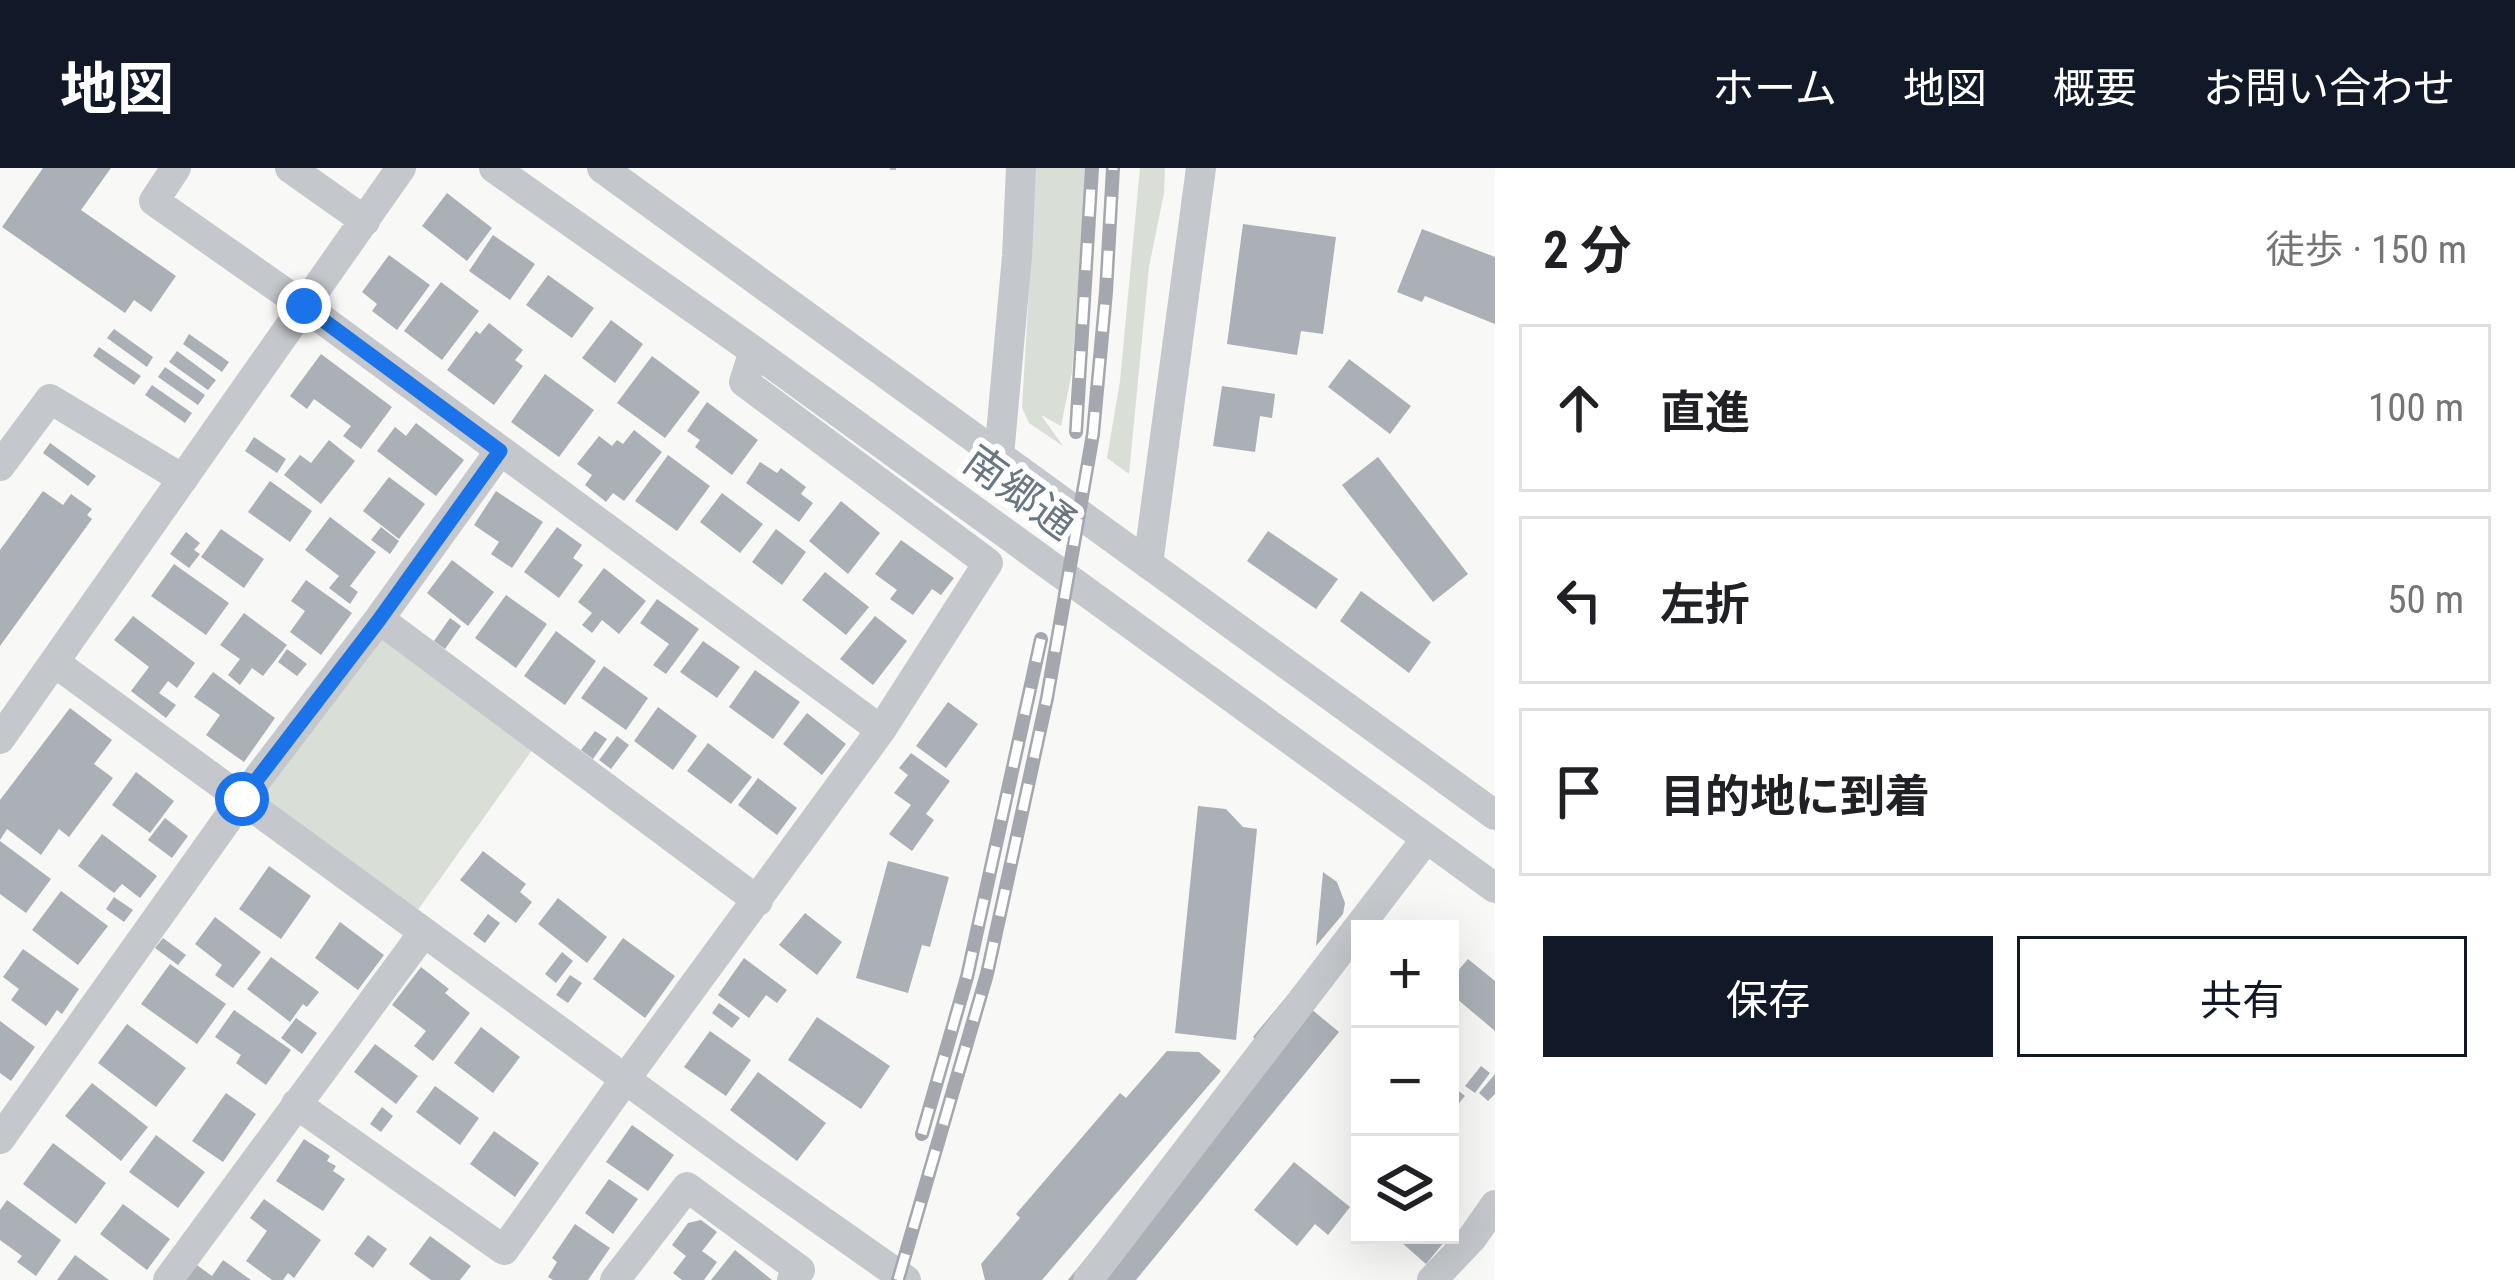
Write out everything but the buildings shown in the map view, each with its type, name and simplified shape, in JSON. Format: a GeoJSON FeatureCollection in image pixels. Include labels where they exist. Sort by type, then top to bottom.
{"type":"FeatureCollection","features":[{"type":"Feature","properties":{"kind":"street"},"geometry":{"type":"LineString","coordinates":[[176,168],[154,201],[881,730]]}},
{"type":"Feature","properties":{"kind":"street"},"geometry":{"type":"LineString","coordinates":[[290,168],[365,220]]}},
{"type":"Feature","properties":{"kind":"street"},"geometry":{"type":"LineString","coordinates":[[0,739],[401,168]]}},
{"type":"Feature","properties":{"kind":"street","name":"南郷通"},"geometry":{"type":"LineString","coordinates":[[494,168],[1495,888]]}},
{"type":"Feature","properties":{"kind":"street","name":"南郷通"},"geometry":{"type":"LineString","coordinates":[[602,168],[1495,814]]}},
{"type":"Feature","properties":{"kind":"street"},"geometry":{"type":"LineString","coordinates":[[1000,456],[1021,168]]}},
{"type":"Feature","properties":{"kind":"street"},"geometry":{"type":"LineString","coordinates":[[1148,564],[1201,168]]}},
{"type":"Feature","properties":{"kind":"street"},"geometry":{"type":"LineString","coordinates":[[296,1104],[504,1250],[881,730],[988,563],[744,382],[754,351]]}},
{"type":"Feature","properties":{"kind":"street"},"geometry":{"type":"LineString","coordinates":[[0,466],[50,399],[182,479]]}},
{"type":"Feature","properties":{"kind":"street"},"geometry":{"type":"LineString","coordinates":[[0,1138],[242,799],[500,451]]}},
{"type":"Feature","properties":{"kind":"street"},"geometry":{"type":"LineString","coordinates":[[379,620],[758,902]]}},
{"type":"Feature","properties":{"kind":"street"},"geometry":{"type":"LineString","coordinates":[[54,662],[906,1280]]}},
{"type":"Feature","properties":{"kind":"street"},"geometry":{"type":"LineString","coordinates":[[1088,1280],[1426,839]]}},
{"type":"Feature","properties":{"kind":"street"},"geometry":{"type":"LineString","coordinates":[[168,1280],[424,932]]}},
{"type":"Feature","properties":{"kind":"street"},"geometry":{"type":"LineString","coordinates":[[727,1216],[751,1171]]}},
{"type":"Feature","properties":{"kind":"street"},"geometry":{"type":"LineString","coordinates":[[615,1280],[686,1187],[800,1270],[792,1280]]}},
{"type":"Feature","properties":{"kind":"street"},"geometry":{"type":"LineString","coordinates":[[1432,1280],[1472,1238],[1495,1204]]}},
{"type":"Feature","properties":{"kind":"shaded area"},"geometry":{"type":"Polygon","coordinates":[[[1036,168],[1086,168],[1072,372],[1061,426],[1041,415],[1063,446],[1029,423],[1022,408],[1036,168]]]}},
{"type":"Feature","properties":{"kind":"shaded area"},"geometry":{"type":"Polygon","coordinates":[[[1140,168],[1165,168],[1149,267],[1129,474],[1107,458],[1120,381],[1140,168]]]}},
{"type":"Feature","properties":{"kind":"shaded area"},"geometry":{"type":"Polygon","coordinates":[[[379,619],[540,739],[410,921],[242,799],[379,619]]]}},
{"type":"Feature","properties":{"kind":"railway"},"geometry":{"type":"LineString","coordinates":[[1076,432],[1092,168]]}},
{"type":"Feature","properties":{"kind":"railway"},"geometry":{"type":"LineString","coordinates":[[898,1280],[987,974],[1047,698],[1093,434],[1113,168]]}},
{"type":"Feature","properties":{"kind":"railway"},"geometry":{"type":"LineString","coordinates":[[922,1134],[967,977],[1041,639]]}},
{"type":"Feature","properties":{"kind":"route"},"geometry":{"type":"LineString","coordinates":[[242,799],[500,451],[304,306]]}}]}
